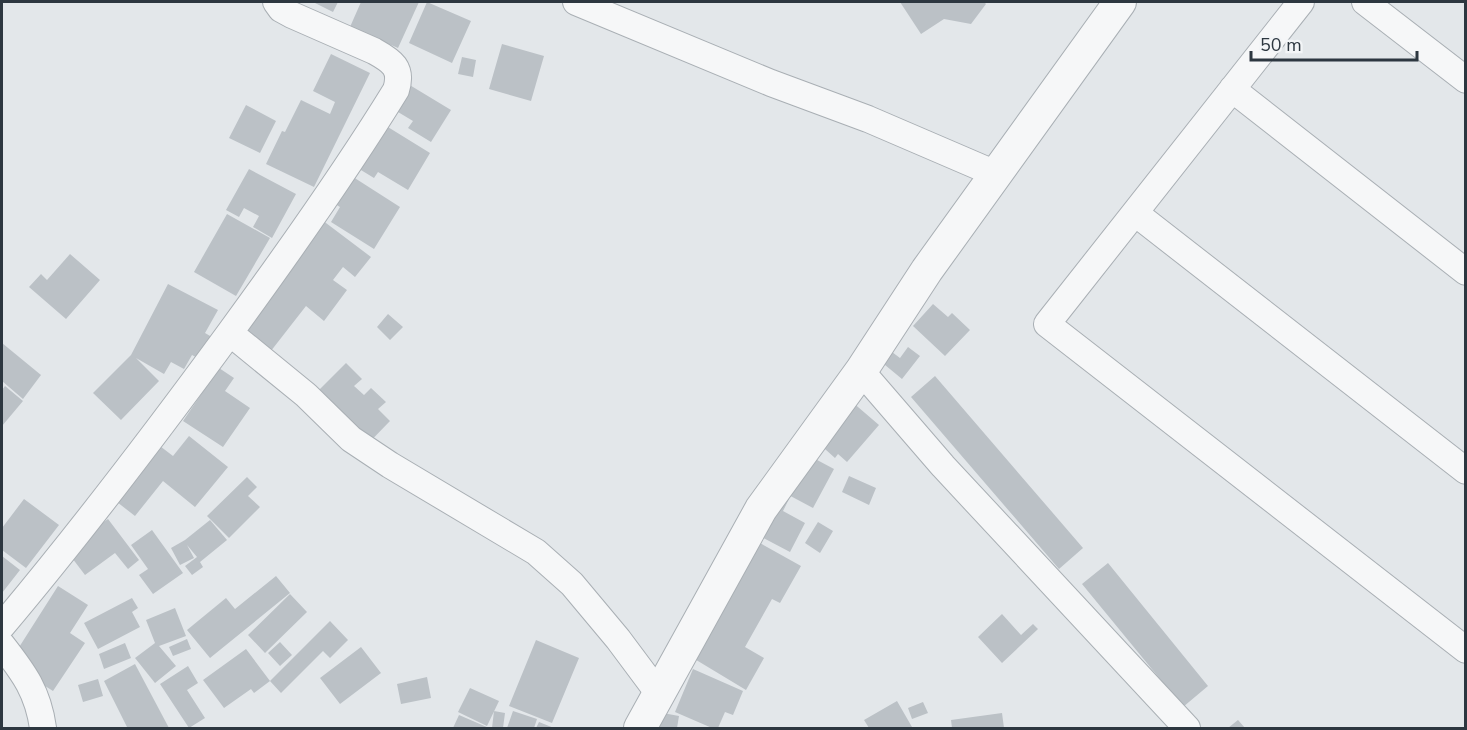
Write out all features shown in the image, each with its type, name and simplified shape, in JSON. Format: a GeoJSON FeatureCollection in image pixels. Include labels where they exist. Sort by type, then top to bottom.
{"type":"FeatureCollection","features":[{"type":"Feature","properties":{"kind":"street"},"geometry":{"type":"LineString","coordinates":[[2,626],[58,559],[165,422],[274,272],[396,90],[399,80],[397,69],[387,58],[292,15],[281,9],[276,2]]}},
{"type":"Feature","properties":{"kind":"street"},"geometry":{"type":"LineString","coordinates":[[576,2],[771,83],[868,119],[996,174]]}},
{"type":"Feature","properties":{"kind":"street"},"geometry":{"type":"LineString","coordinates":[[640,729],[761,509],[861,371],[927,270],[1120,2]]}},
{"type":"Feature","properties":{"kind":"street"},"geometry":{"type":"LineString","coordinates":[[1301,2],[1047,324],[1466,650]]}},
{"type":"Feature","properties":{"kind":"street"},"geometry":{"type":"LineString","coordinates":[[1365,2],[1466,80]]}},
{"type":"Feature","properties":{"kind":"street"},"geometry":{"type":"LineString","coordinates":[[1232,90],[1466,272]]}},
{"type":"Feature","properties":{"kind":"street"},"geometry":{"type":"LineString","coordinates":[[1135,213],[1466,471]]}},
{"type":"Feature","properties":{"kind":"street"},"geometry":{"type":"LineString","coordinates":[[230,333],[306,395],[351,439],[390,465],[536,552],[572,584],[618,639],[659,694]]}},
{"type":"Feature","properties":{"kind":"street"},"geometry":{"type":"LineString","coordinates":[[861,371],[951,474],[1187,729]]}},
{"type":"Feature","properties":{"kind":"street"},"geometry":{"type":"LineString","coordinates":[[2,645],[23,672],[33,690],[43,729]]}},
{"type":"Feature","properties":{"kind":"building"},"geometry":{"type":"Polygon","coordinates":[[[313,2],[338,2],[333,12],[313,2]]]}},
{"type":"Feature","properties":{"kind":"building"},"geometry":{"type":"Polygon","coordinates":[[[361,2],[419,2],[398,48],[350,27],[361,2]]]}},
{"type":"Feature","properties":{"kind":"building"},"geometry":{"type":"Polygon","coordinates":[[[427,2],[471,21],[452,63],[409,43],[427,2]]]}},
{"type":"Feature","properties":{"kind":"building"},"geometry":{"type":"Polygon","coordinates":[[[900,2],[984,2],[986,4],[971,24],[944,19],[921,34],[900,2]]]}},
{"type":"Feature","properties":{"kind":"building"},"geometry":{"type":"Polygon","coordinates":[[[502,44],[544,56],[531,101],[489,89],[502,44]]]}},
{"type":"Feature","properties":{"kind":"building"},"geometry":{"type":"Polygon","coordinates":[[[331,54],[370,73],[314,187],[266,164],[301,100],[330,114],[335,102],[313,91],[331,54]]]}},
{"type":"Feature","properties":{"kind":"building"},"geometry":{"type":"Polygon","coordinates":[[[462,57],[476,60],[473,77],[458,74],[462,57]]]}},
{"type":"Feature","properties":{"kind":"building"},"geometry":{"type":"Polygon","coordinates":[[[408,84],[451,110],[431,142],[408,128],[413,121],[393,109],[408,84]]]}},
{"type":"Feature","properties":{"kind":"building"},"geometry":{"type":"Polygon","coordinates":[[[246,105],[276,121],[260,153],[229,138],[246,105]]]}},
{"type":"Feature","properties":{"kind":"building"},"geometry":{"type":"Polygon","coordinates":[[[383,124],[430,153],[408,190],[378,172],[374,178],[356,167],[383,124]]]}},
{"type":"Feature","properties":{"kind":"building"},"geometry":{"type":"Polygon","coordinates":[[[249,169],[296,194],[272,238],[253,227],[259,216],[244,208],[239,217],[226,210],[249,169]]]}},
{"type":"Feature","properties":{"kind":"building"},"geometry":{"type":"Polygon","coordinates":[[[350,175],[400,207],[374,249],[331,222],[340,207],[332,202],[350,175]]]}},
{"type":"Feature","properties":{"kind":"building"},"geometry":{"type":"Polygon","coordinates":[[[227,214],[270,238],[236,296],[194,272],[227,214]]]}},
{"type":"Feature","properties":{"kind":"building"},"geometry":{"type":"Polygon","coordinates":[[[322,220],[371,257],[355,277],[343,267],[333,280],[347,290],[324,321],[306,306],[267,356],[236,332],[322,220]]]}},
{"type":"Feature","properties":{"kind":"building"},"geometry":{"type":"Polygon","coordinates":[[[70,254],[100,280],[66,319],[29,287],[41,274],[47,280],[70,254]]]}},
{"type":"Feature","properties":{"kind":"building"},"geometry":{"type":"Polygon","coordinates":[[[168,284],[218,310],[205,333],[217,340],[205,362],[192,355],[184,369],[171,362],[164,374],[136,358],[159,381],[121,420],[93,393],[131,355],[168,284]]]}},
{"type":"Feature","properties":{"kind":"building"},"geometry":{"type":"Polygon","coordinates":[[[933,304],[948,317],[952,313],[970,330],[945,356],[913,326],[933,304]]]}},
{"type":"Feature","properties":{"kind":"building"},"geometry":{"type":"Polygon","coordinates":[[[388,314],[403,327],[390,340],[377,327],[388,314]]]}},
{"type":"Feature","properties":{"kind":"building"},"geometry":{"type":"Polygon","coordinates":[[[2,343],[41,375],[23,399],[2,381],[2,343]]]}},
{"type":"Feature","properties":{"kind":"building"},"geometry":{"type":"Polygon","coordinates":[[[908,347],[920,356],[902,379],[879,360],[888,349],[900,358],[908,347]]]}},
{"type":"Feature","properties":{"kind":"building"},"geometry":{"type":"Polygon","coordinates":[[[346,363],[362,379],[354,386],[364,395],[371,388],[386,402],[378,409],[390,421],[359,453],[307,402],[346,363]]]}},
{"type":"Feature","properties":{"kind":"building"},"geometry":{"type":"Polygon","coordinates":[[[219,368],[234,378],[225,391],[250,408],[223,447],[183,421],[219,368]]]}},
{"type":"Feature","properties":{"kind":"building"},"geometry":{"type":"Polygon","coordinates":[[[935,376],[1083,548],[1059,569],[911,397],[935,376]]]}},
{"type":"Feature","properties":{"kind":"building"},"geometry":{"type":"Polygon","coordinates":[[[5,386],[23,401],[2,426],[2,390],[5,386]]]}},
{"type":"Feature","properties":{"kind":"building"},"geometry":{"type":"Polygon","coordinates":[[[851,401],[879,425],[847,462],[838,454],[835,458],[816,441],[851,401]]]}},
{"type":"Feature","properties":{"kind":"building"},"geometry":{"type":"Polygon","coordinates":[[[189,436],[228,467],[195,507],[163,481],[135,516],[108,495],[152,440],[173,456],[189,436]]]}},
{"type":"Feature","properties":{"kind":"building"},"geometry":{"type":"Polygon","coordinates":[[[804,453],[834,469],[813,508],[783,492],[804,453]]]}},
{"type":"Feature","properties":{"kind":"building"},"geometry":{"type":"Polygon","coordinates":[[[849,476],[876,488],[869,505],[842,492],[849,476]]]}},
{"type":"Feature","properties":{"kind":"building"},"geometry":{"type":"Polygon","coordinates":[[[247,477],[257,487],[248,496],[260,507],[229,538],[207,516],[247,477]]]}},
{"type":"Feature","properties":{"kind":"building"},"geometry":{"type":"Polygon","coordinates":[[[780,494],[789,499],[783,511],[805,523],[790,552],[752,532],[780,494]]]}},
{"type":"Feature","properties":{"kind":"building"},"geometry":{"type":"Polygon","coordinates":[[[24,499],[59,525],[26,568],[2,550],[2,528],[24,499]]]}},
{"type":"Feature","properties":{"kind":"building"},"geometry":{"type":"Polygon","coordinates":[[[108,519],[139,560],[128,569],[115,553],[85,575],[66,550],[108,519]]]}},
{"type":"Feature","properties":{"kind":"building"},"geometry":{"type":"Polygon","coordinates":[[[210,520],[227,540],[200,562],[203,567],[192,575],[185,566],[197,557],[187,545],[194,558],[180,565],[171,548],[210,520]]]}},
{"type":"Feature","properties":{"kind":"building"},"geometry":{"type":"Polygon","coordinates":[[[818,522],[833,531],[820,553],[805,543],[818,522]]]}},
{"type":"Feature","properties":{"kind":"building"},"geometry":{"type":"Polygon","coordinates":[[[152,530],[183,573],[153,594],[139,575],[148,569],[131,545],[152,530]]]}},
{"type":"Feature","properties":{"kind":"building"},"geometry":{"type":"Polygon","coordinates":[[[749,537],[801,566],[780,603],[772,599],[745,647],[764,658],[746,690],[683,652],[749,537]]]}},
{"type":"Feature","properties":{"kind":"building"},"geometry":{"type":"Polygon","coordinates":[[[2,556],[20,570],[2,593],[2,556]]]}},
{"type":"Feature","properties":{"kind":"building"},"geometry":{"type":"Polygon","coordinates":[[[1108,563],[1208,686],[1183,707],[1082,584],[1108,563]]]}},
{"type":"Feature","properties":{"kind":"building"},"geometry":{"type":"Polygon","coordinates":[[[276,576],[290,593],[210,658],[187,630],[226,598],[235,609],[276,576]]]}},
{"type":"Feature","properties":{"kind":"building"},"geometry":{"type":"Polygon","coordinates":[[[58,586],[88,605],[70,633],[85,643],[53,691],[9,663],[58,586]]]}},
{"type":"Feature","properties":{"kind":"building"},"geometry":{"type":"Polygon","coordinates":[[[290,594],[307,612],[265,653],[248,635],[290,594]]]}},
{"type":"Feature","properties":{"kind":"building"},"geometry":{"type":"Polygon","coordinates":[[[132,598],[138,608],[132,612],[140,627],[98,649],[84,623],[132,598]]]}},
{"type":"Feature","properties":{"kind":"building"},"geometry":{"type":"Polygon","coordinates":[[[175,608],[186,636],[159,646],[176,666],[155,683],[135,658],[155,643],[146,620],[175,608]]]}},
{"type":"Feature","properties":{"kind":"building"},"geometry":{"type":"Polygon","coordinates":[[[1002,614],[1021,635],[1033,624],[1038,629],[1002,663],[978,637],[1002,614]]]}},
{"type":"Feature","properties":{"kind":"building"},"geometry":{"type":"Polygon","coordinates":[[[330,621],[348,640],[330,658],[323,651],[281,693],[270,681],[330,621]]]}},
{"type":"Feature","properties":{"kind":"building"},"geometry":{"type":"Polygon","coordinates":[[[187,639],[191,649],[173,656],[169,647],[187,639]]]}},
{"type":"Feature","properties":{"kind":"building"},"geometry":{"type":"Polygon","coordinates":[[[536,640],[579,658],[552,723],[509,706],[536,640]]]}},
{"type":"Feature","properties":{"kind":"building"},"geometry":{"type":"Polygon","coordinates":[[[280,642],[292,655],[280,666],[268,653],[280,642]]]}},
{"type":"Feature","properties":{"kind":"building"},"geometry":{"type":"Polygon","coordinates":[[[125,643],[131,658],[104,669],[99,654],[125,643]]]}},
{"type":"Feature","properties":{"kind":"building"},"geometry":{"type":"Polygon","coordinates":[[[361,647],[381,673],[340,704],[320,678],[361,647]]]}},
{"type":"Feature","properties":{"kind":"building"},"geometry":{"type":"Polygon","coordinates":[[[246,649],[270,681],[254,693],[251,689],[224,708],[203,680],[246,649]]]}},
{"type":"Feature","properties":{"kind":"building"},"geometry":{"type":"Polygon","coordinates":[[[135,664],[169,728],[124,728],[127,727],[104,681],[135,664]]]}},
{"type":"Feature","properties":{"kind":"building"},"geometry":{"type":"Polygon","coordinates":[[[188,666],[198,683],[187,690],[205,718],[189,728],[160,684],[188,666]]]}},
{"type":"Feature","properties":{"kind":"building"},"geometry":{"type":"Polygon","coordinates":[[[693,669],[743,691],[733,715],[725,712],[718,728],[712,728],[675,712],[693,669]]]}},
{"type":"Feature","properties":{"kind":"building"},"geometry":{"type":"Polygon","coordinates":[[[427,677],[431,698],[401,704],[397,684],[427,677]]]}},
{"type":"Feature","properties":{"kind":"building"},"geometry":{"type":"Polygon","coordinates":[[[98,679],[103,696],[83,702],[78,685],[98,679]]]}},
{"type":"Feature","properties":{"kind":"building"},"geometry":{"type":"Polygon","coordinates":[[[470,688],[499,701],[487,726],[458,712],[470,688]]]}},
{"type":"Feature","properties":{"kind":"building"},"geometry":{"type":"Polygon","coordinates":[[[897,701],[912,727],[869,728],[864,720],[897,701]]]}},
{"type":"Feature","properties":{"kind":"building"},"geometry":{"type":"Polygon","coordinates":[[[923,702],[928,713],[912,719],[908,708],[923,702]]]}},
{"type":"Feature","properties":{"kind":"building"},"geometry":{"type":"Polygon","coordinates":[[[494,711],[505,713],[503,728],[492,728],[494,711]]]}},
{"type":"Feature","properties":{"kind":"building"},"geometry":{"type":"Polygon","coordinates":[[[513,711],[537,719],[534,728],[507,728],[513,711]]]}},
{"type":"Feature","properties":{"kind":"building"},"geometry":{"type":"Polygon","coordinates":[[[652,711],[679,716],[677,728],[648,728],[652,711]]]}},
{"type":"Feature","properties":{"kind":"building"},"geometry":{"type":"Polygon","coordinates":[[[1002,713],[1004,728],[952,728],[951,720],[1002,713]]]}},
{"type":"Feature","properties":{"kind":"building"},"geometry":{"type":"Polygon","coordinates":[[[459,715],[489,728],[453,728],[459,715]]]}},
{"type":"Feature","properties":{"kind":"building"},"geometry":{"type":"Polygon","coordinates":[[[1238,720],[1245,728],[1228,728],[1238,720]]]}},
{"type":"Feature","properties":{"kind":"building"},"geometry":{"type":"Polygon","coordinates":[[[539,722],[554,728],[536,728],[539,722]]]}}]}
